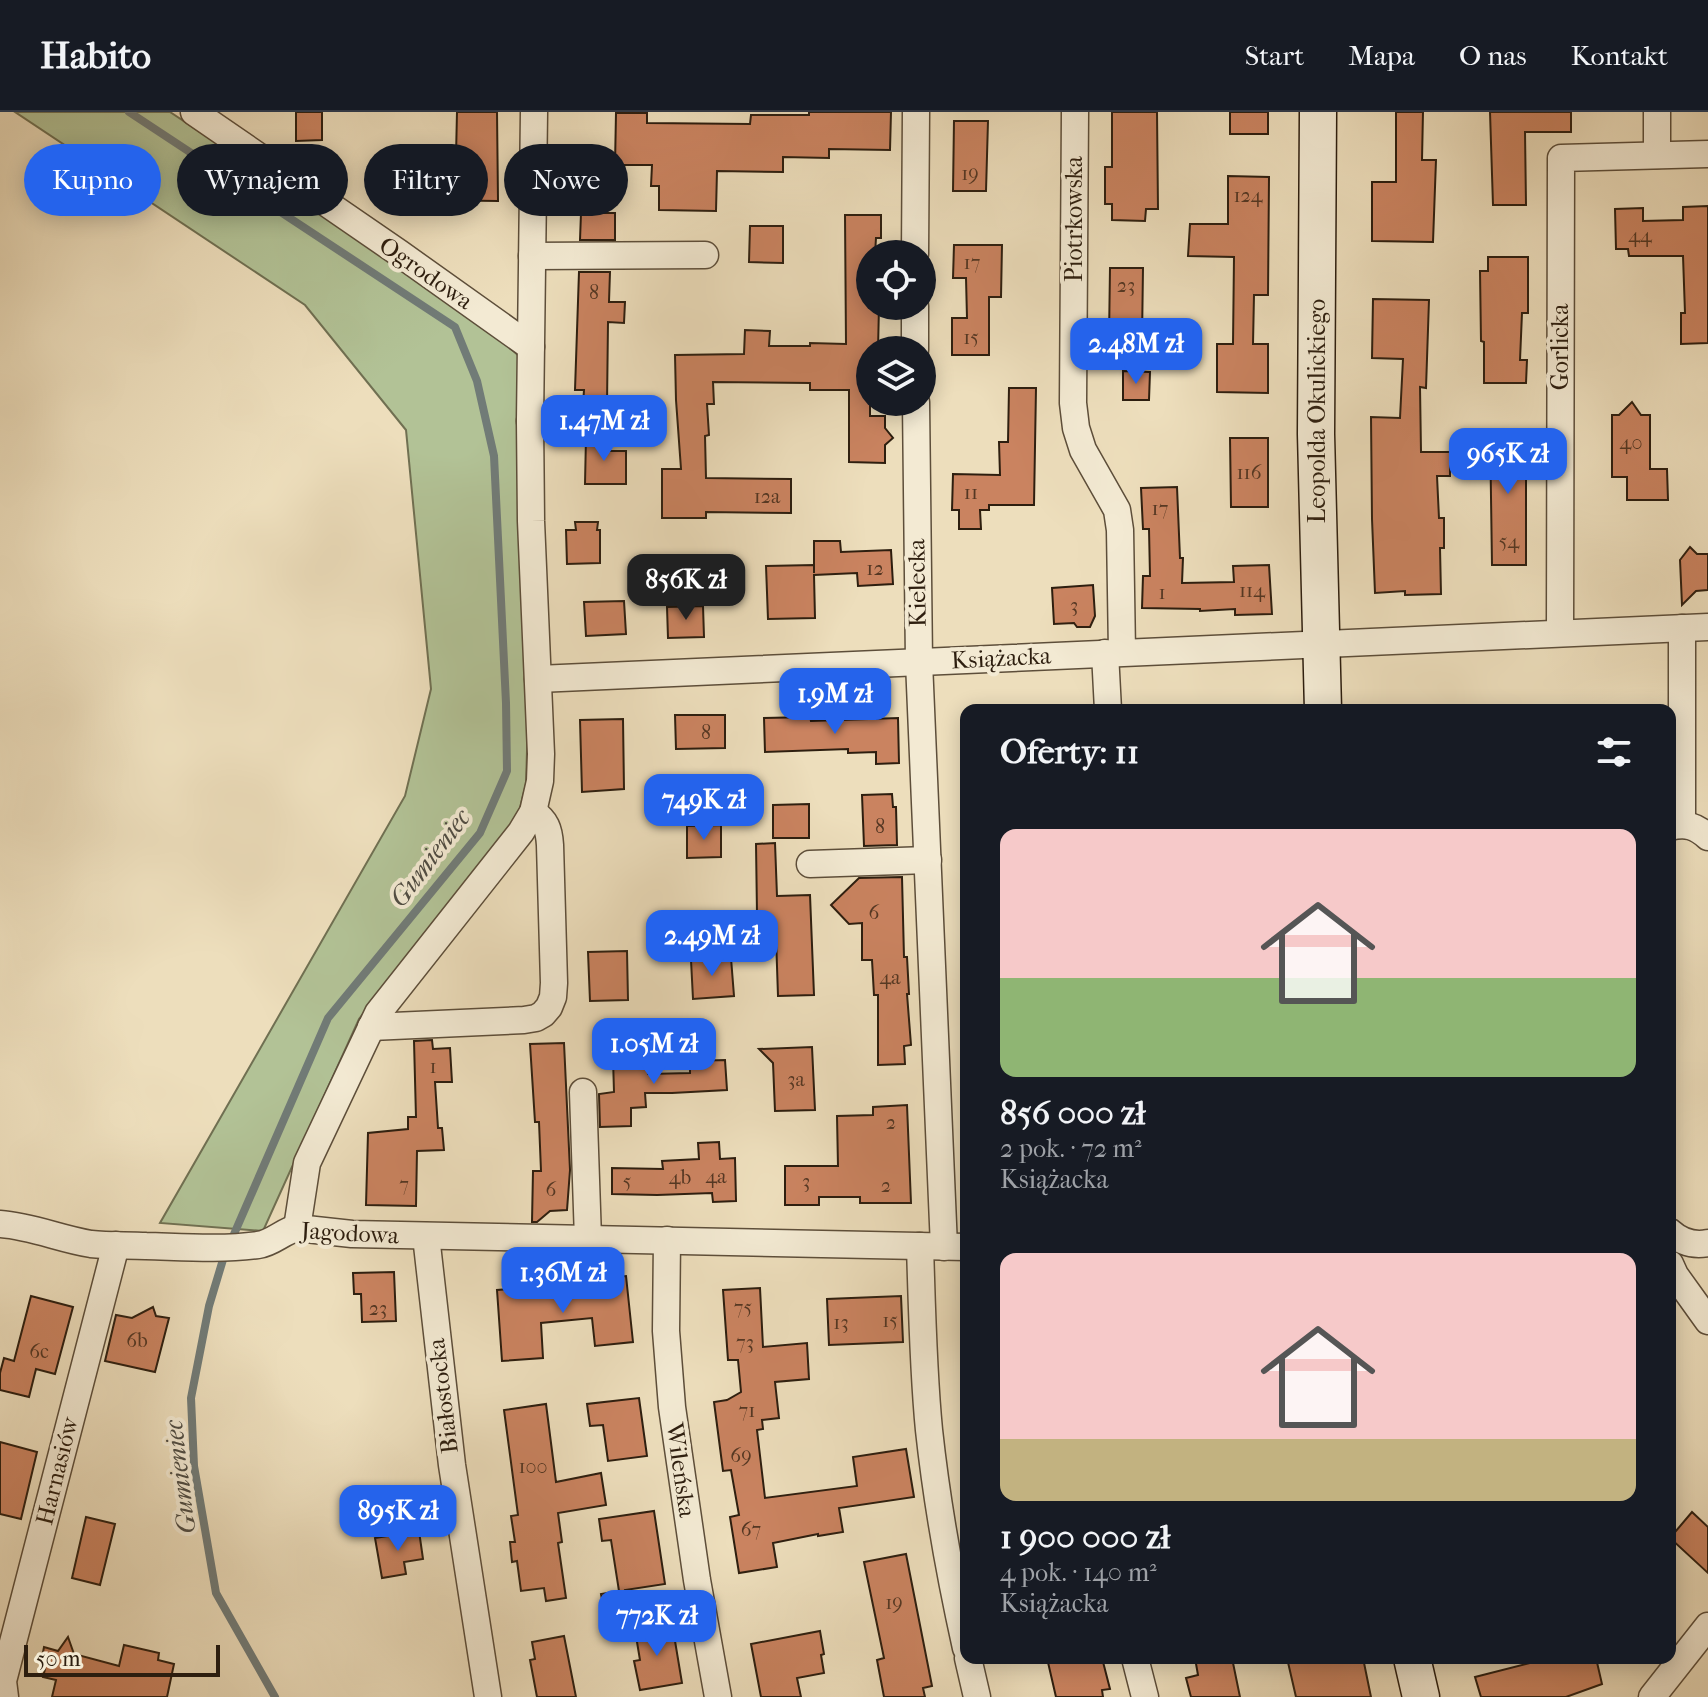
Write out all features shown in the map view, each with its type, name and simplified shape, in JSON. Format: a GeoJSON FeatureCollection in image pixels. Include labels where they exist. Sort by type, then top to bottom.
{"type":"FeatureCollection","features":[{"type":"Feature","properties":{"kind":"street"},"geometry":{"type":"LineString","coordinates":[[297,1228],[307,1163],[378,1013],[521,832],[533,812],[540,781],[530,421],[534,112]]}},
{"type":"Feature","properties":{"kind":"street"},"geometry":{"type":"LineString","coordinates":[[915,240],[916,112]]}},
{"type":"Feature","properties":{"kind":"street","name":"Piotrkowska"},"geometry":{"type":"LineString","coordinates":[[1075,112],[1073,403],[1083,450],[1117,510],[1120,530],[1109,704]]}},
{"type":"Feature","properties":{"kind":"street","name":"Leopolda Okulickiego"},"geometry":{"type":"LineString","coordinates":[[1318,112],[1316,434],[1323,704]]}},
{"type":"Feature","properties":{"kind":"street"},"geometry":{"type":"LineString","coordinates":[[1657,112],[1657,155]]}},
{"type":"Feature","properties":{"kind":"street","name":"Ogrodowa"},"geometry":{"type":"LineString","coordinates":[[199,114],[531,347]]}},
{"type":"Feature","properties":{"kind":"street","name":"Gorlicka"},"geometry":{"type":"LineString","coordinates":[[1560,633],[1561,158],[1708,154]]}},
{"type":"Feature","properties":{"kind":"street"},"geometry":{"type":"LineString","coordinates":[[532,256],[705,255]]}},
{"type":"Feature","properties":{"kind":"street","name":"Kielecka"},"geometry":{"type":"LineString","coordinates":[[916,416],[919,662],[944,1247]]}},
{"type":"Feature","properties":{"kind":"street"},"geometry":{"type":"LineString","coordinates":[[530,421],[650,421]]}},
{"type":"Feature","properties":{"kind":"street"},"geometry":{"type":"LineString","coordinates":[[1321,643],[1708,627]]}},
{"type":"Feature","properties":{"kind":"street"},"geometry":{"type":"LineString","coordinates":[[1682,628],[1676,826],[1696,827],[1708,837]]}},
{"type":"Feature","properties":{"kind":"street","name":"Książacka"},"geometry":{"type":"LineString","coordinates":[[538,679],[1321,643]]}},
{"type":"Feature","properties":{"kind":"street"},"geometry":{"type":"LineString","coordinates":[[371,1027],[524,1020],[536,1018],[549,1007],[554,983],[549,831],[545,822],[533,812]]}},
{"type":"Feature","properties":{"kind":"street"},"geometry":{"type":"LineString","coordinates":[[810,864],[928,860]]}},
{"type":"Feature","properties":{"kind":"street"},"geometry":{"type":"LineString","coordinates":[[583,1092],[588,1239]]}},
{"type":"Feature","properties":{"kind":"street","name":"Jagodowa"},"geometry":{"type":"LineString","coordinates":[[0,1224],[92,1244],[116,1245],[230,1247],[270,1242],[297,1228],[339,1234],[944,1247]]}},
{"type":"Feature","properties":{"kind":"street","name":"Białostocka"},"geometry":{"type":"LineString","coordinates":[[426,1236],[452,1465],[488,1697]]}},
{"type":"Feature","properties":{"kind":"street"},"geometry":{"type":"LineString","coordinates":[[1676,1238],[1688,1243],[1708,1243]]}},
{"type":"Feature","properties":{"kind":"street","name":"Wileńska"},"geometry":{"type":"LineString","coordinates":[[667,1240],[666,1331],[672,1407],[718,1697]]}},
{"type":"Feature","properties":{"kind":"street","name":"Harnasiów"},"geometry":{"type":"LineString","coordinates":[[5,1697],[3,1681],[116,1245]]}},
{"type":"Feature","properties":{"kind":"street"},"geometry":{"type":"LineString","coordinates":[[944,1247],[925,1377],[941,1526],[960,1619]]}},
{"type":"Feature","properties":{"kind":"street"},"geometry":{"type":"LineString","coordinates":[[1676,1276],[1708,1321]]}},
{"type":"Feature","properties":{"kind":"street"},"geometry":{"type":"LineString","coordinates":[[1652,1697],[1708,1626]]}},
{"type":"Feature","properties":{"kind":"street"},"geometry":{"type":"LineString","coordinates":[[969,1664],[977,1697]]}},
{"type":"Feature","properties":{"kind":"street"},"geometry":{"type":"LineString","coordinates":[[1137,1664],[1145,1697]]}},
{"type":"Feature","properties":{"kind":"street"},"geometry":{"type":"LineString","coordinates":[[1413,1664],[1421,1697]]}},
{"type":"Feature","properties":{"kind":"green space"},"geometry":{"type":"Polygon","coordinates":[[[15,112],[170,112],[218,144],[177,144],[177,216],[325,216],[492,331],[522,359],[528,718],[526,784],[518,816],[359,1019],[263,1231],[160,1223],[405,796],[431,689],[406,430],[305,305],[161,209],[161,144],[63,144],[15,112]]]}},
{"type":"Feature","properties":{"kind":"building"},"geometry":{"type":"Polygon","coordinates":[[[296,112],[322,112],[322,140],[296,141],[296,112]]]}},
{"type":"Feature","properties":{"kind":"building"},"geometry":{"type":"Polygon","coordinates":[[[457,112],[497,112],[498,201],[488,201],[488,144],[456,144],[457,112]]]}},
{"type":"Feature","properties":{"kind":"building"},"geometry":{"type":"Polygon","coordinates":[[[809,112],[891,112],[890,150],[829,149],[829,158],[783,157],[783,172],[717,171],[716,211],[659,210],[659,186],[651,186],[652,165],[628,165],[628,144],[615,144],[616,113],[647,113],[647,123],[750,124],[751,115],[809,115],[809,112]]]}},
{"type":"Feature","properties":{"kind":"building"},"geometry":{"type":"Polygon","coordinates":[[[1112,112],[1157,112],[1158,209],[1146,209],[1145,221],[1112,220],[1112,204],[1105,204],[1105,167],[1112,167],[1112,112]]]}},
{"type":"Feature","properties":{"kind":"building"},"geometry":{"type":"Polygon","coordinates":[[[1230,112],[1268,112],[1268,134],[1230,134],[1230,112]]]}},
{"type":"Feature","properties":{"kind":"building"},"geometry":{"type":"Polygon","coordinates":[[[1396,112],[1423,112],[1422,160],[1436,160],[1433,242],[1372,241],[1372,182],[1396,182],[1396,112]]]}},
{"type":"Feature","properties":{"kind":"building"},"geometry":{"type":"Polygon","coordinates":[[[1490,112],[1571,112],[1571,132],[1525,132],[1526,205],[1493,205],[1490,112]]]}},
{"type":"Feature","properties":{"kind":"building"},"geometry":{"type":"Polygon","coordinates":[[[954,121],[988,121],[986,191],[953,191],[954,121]]]}},
{"type":"Feature","properties":{"kind":"building"},"geometry":{"type":"Polygon","coordinates":[[[1228,176],[1269,177],[1268,295],[1254,295],[1253,344],[1268,344],[1268,393],[1217,392],[1217,344],[1233,344],[1234,257],[1188,256],[1190,224],[1228,224],[1228,176]]]}},
{"type":"Feature","properties":{"kind":"building"},"geometry":{"type":"Polygon","coordinates":[[[1708,206],[1708,343],[1681,344],[1681,313],[1685,313],[1683,256],[1629,256],[1628,249],[1616,249],[1615,209],[1643,208],[1643,221],[1683,220],[1683,207],[1708,206]]]}},
{"type":"Feature","properties":{"kind":"building"},"geometry":{"type":"Polygon","coordinates":[[[845,215],[881,215],[881,238],[856,240],[856,320],[879,320],[878,336],[856,336],[856,416],[885,416],[885,428],[893,438],[885,445],[885,463],[849,462],[849,390],[810,390],[810,383],[713,382],[714,404],[707,404],[709,435],[705,436],[706,478],[791,479],[791,513],[706,512],[706,518],[662,518],[662,469],[681,469],[675,355],[744,354],[745,330],[770,331],[769,346],[846,344],[845,215]]]}},
{"type":"Feature","properties":{"kind":"building"},"geometry":{"type":"Polygon","coordinates":[[[581,216],[615,216],[615,240],[580,240],[581,216]]]}},
{"type":"Feature","properties":{"kind":"building"},"geometry":{"type":"Polygon","coordinates":[[[750,226],[783,226],[783,263],[749,262],[750,226]]]}},
{"type":"Feature","properties":{"kind":"building"},"geometry":{"type":"Polygon","coordinates":[[[954,245],[1002,245],[1001,297],[989,297],[989,355],[952,355],[952,318],[967,318],[966,278],[953,278],[954,245]]]}},
{"type":"Feature","properties":{"kind":"building"},"geometry":{"type":"Polygon","coordinates":[[[1488,257],[1528,257],[1528,313],[1522,313],[1520,360],[1527,360],[1526,383],[1484,383],[1480,271],[1488,271],[1488,257]]]}},
{"type":"Feature","properties":{"kind":"building"},"geometry":{"type":"Polygon","coordinates":[[[1110,268],[1143,268],[1142,339],[1109,338],[1110,268]]]}},
{"type":"Feature","properties":{"kind":"building"},"geometry":{"type":"Polygon","coordinates":[[[579,272],[610,272],[609,302],[625,302],[624,323],[608,322],[607,405],[583,405],[584,390],[575,390],[579,272]]]}},
{"type":"Feature","properties":{"kind":"building"},"geometry":{"type":"Polygon","coordinates":[[[1373,299],[1429,300],[1426,388],[1420,387],[1421,452],[1450,452],[1450,476],[1437,476],[1439,518],[1444,518],[1444,548],[1440,548],[1441,594],[1405,595],[1405,591],[1375,593],[1371,417],[1400,418],[1403,359],[1372,358],[1373,299]]]}},
{"type":"Feature","properties":{"kind":"building"},"geometry":{"type":"Polygon","coordinates":[[[1123,371],[1150,372],[1149,400],[1123,400],[1123,371]]]}},
{"type":"Feature","properties":{"kind":"building"},"geometry":{"type":"Polygon","coordinates":[[[1009,388],[1036,388],[1034,505],[989,505],[989,510],[980,510],[981,529],[959,529],[959,510],[952,510],[953,474],[1000,475],[999,442],[1008,442],[1009,388]]]}},
{"type":"Feature","properties":{"kind":"building"},"geometry":{"type":"Polygon","coordinates":[[[1632,402],[1641,415],[1650,415],[1650,469],[1667,469],[1668,500],[1627,500],[1627,477],[1612,477],[1612,415],[1619,415],[1632,402]]]}},
{"type":"Feature","properties":{"kind":"building"},"geometry":{"type":"Polygon","coordinates":[[[1490,429],[1526,429],[1526,565],[1492,565],[1490,429]]]}},
{"type":"Feature","properties":{"kind":"building"},"geometry":{"type":"Polygon","coordinates":[[[586,437],[607,437],[606,451],[626,451],[626,484],[585,484],[586,437]]]}},
{"type":"Feature","properties":{"kind":"building"},"geometry":{"type":"Polygon","coordinates":[[[1230,438],[1268,438],[1268,507],[1231,507],[1230,438]]]}},
{"type":"Feature","properties":{"kind":"building"},"geometry":{"type":"Polygon","coordinates":[[[1177,487],[1182,583],[1234,582],[1233,566],[1269,565],[1272,614],[1235,615],[1235,609],[1142,608],[1143,576],[1150,576],[1149,529],[1143,529],[1141,488],[1177,487]]]}},
{"type":"Feature","properties":{"kind":"building"},"geometry":{"type":"Polygon","coordinates":[[[575,522],[598,522],[600,563],[567,564],[566,530],[576,530],[575,522]]]}},
{"type":"Feature","properties":{"kind":"building"},"geometry":{"type":"Polygon","coordinates":[[[814,541],[840,541],[841,552],[891,550],[893,584],[858,586],[857,573],[814,575],[815,618],[768,619],[766,566],[814,565],[814,541]]]}},
{"type":"Feature","properties":{"kind":"building"},"geometry":{"type":"Polygon","coordinates":[[[1690,547],[1697,554],[1708,554],[1708,590],[1696,591],[1682,605],[1680,560],[1690,547]]]}},
{"type":"Feature","properties":{"kind":"building"},"geometry":{"type":"Polygon","coordinates":[[[1093,585],[1095,616],[1090,627],[1077,627],[1074,623],[1054,624],[1052,588],[1093,585]]]}},
{"type":"Feature","properties":{"kind":"building"},"geometry":{"type":"Polygon","coordinates":[[[624,601],[626,634],[586,636],[584,602],[624,601]]]}},
{"type":"Feature","properties":{"kind":"building"},"geometry":{"type":"Polygon","coordinates":[[[703,606],[704,637],[668,638],[667,607],[703,606]]]}},
{"type":"Feature","properties":{"kind":"building"},"geometry":{"type":"Polygon","coordinates":[[[675,715],[725,715],[725,748],[676,749],[675,715]]]}},
{"type":"Feature","properties":{"kind":"building"},"geometry":{"type":"Polygon","coordinates":[[[810,717],[811,721],[898,718],[899,763],[876,764],[876,752],[848,753],[848,749],[765,752],[764,718],[810,717]]]}},
{"type":"Feature","properties":{"kind":"building"},"geometry":{"type":"Polygon","coordinates":[[[623,719],[624,789],[582,792],[580,720],[623,719]]]}},
{"type":"Feature","properties":{"kind":"building"},"geometry":{"type":"Polygon","coordinates":[[[892,794],[893,807],[896,807],[897,845],[864,846],[862,795],[892,794]]]}},
{"type":"Feature","properties":{"kind":"building"},"geometry":{"type":"Polygon","coordinates":[[[809,804],[809,838],[773,838],[773,805],[809,804]]]}},
{"type":"Feature","properties":{"kind":"building"},"geometry":{"type":"Polygon","coordinates":[[[721,825],[721,857],[687,858],[687,826],[721,825]]]}},
{"type":"Feature","properties":{"kind":"building"},"geometry":{"type":"Polygon","coordinates":[[[775,843],[777,896],[810,895],[814,995],[778,996],[776,937],[715,939],[714,916],[757,914],[756,844],[775,843]]]}},
{"type":"Feature","properties":{"kind":"building"},"geometry":{"type":"Polygon","coordinates":[[[902,877],[911,1045],[904,1046],[905,1064],[878,1065],[878,995],[874,995],[872,960],[862,960],[862,923],[849,924],[831,905],[859,878],[902,877]]]}},
{"type":"Feature","properties":{"kind":"building"},"geometry":{"type":"Polygon","coordinates":[[[627,951],[628,1000],[590,1001],[588,952],[627,951]]]}},
{"type":"Feature","properties":{"kind":"building"},"geometry":{"type":"Polygon","coordinates":[[[731,958],[734,996],[693,999],[691,960],[731,958]]]}},
{"type":"Feature","properties":{"kind":"building"},"geometry":{"type":"Polygon","coordinates":[[[432,1040],[433,1049],[450,1048],[452,1082],[435,1082],[438,1128],[442,1128],[444,1150],[417,1151],[416,1206],[366,1205],[368,1133],[408,1129],[408,1117],[416,1117],[414,1041],[432,1040]]]}},
{"type":"Feature","properties":{"kind":"building"},"geometry":{"type":"Polygon","coordinates":[[[564,1043],[570,1170],[567,1210],[550,1211],[537,1222],[532,1222],[533,1171],[541,1171],[530,1044],[564,1043]]]}},
{"type":"Feature","properties":{"kind":"building"},"geometry":{"type":"Polygon","coordinates":[[[812,1047],[815,1110],[775,1111],[773,1063],[759,1049],[812,1047]]]}},
{"type":"Feature","properties":{"kind":"building"},"geometry":{"type":"Polygon","coordinates":[[[647,1056],[648,1074],[690,1073],[690,1061],[725,1060],[727,1090],[645,1093],[646,1107],[631,1108],[631,1126],[600,1127],[599,1094],[614,1092],[613,1058],[647,1056]]]}},
{"type":"Feature","properties":{"kind":"building"},"geometry":{"type":"Polygon","coordinates":[[[907,1105],[911,1203],[860,1203],[860,1197],[819,1197],[819,1205],[785,1205],[785,1166],[838,1166],[837,1116],[873,1115],[873,1107],[907,1105]]]}},
{"type":"Feature","properties":{"kind":"building"},"geometry":{"type":"Polygon","coordinates":[[[719,1142],[720,1159],[735,1158],[736,1201],[713,1202],[712,1193],[612,1194],[612,1168],[663,1169],[662,1161],[699,1159],[698,1143],[719,1142]]]}},
{"type":"Feature","properties":{"kind":"building"},"geometry":{"type":"Polygon","coordinates":[[[394,1272],[396,1321],[362,1322],[361,1294],[354,1294],[353,1273],[394,1272]]]}},
{"type":"Feature","properties":{"kind":"building"},"geometry":{"type":"Polygon","coordinates":[[[626,1276],[633,1342],[595,1346],[592,1318],[541,1323],[543,1358],[502,1361],[497,1290],[538,1287],[538,1293],[595,1287],[594,1279],[626,1276]]]}},
{"type":"Feature","properties":{"kind":"building"},"geometry":{"type":"Polygon","coordinates":[[[760,1288],[763,1347],[807,1343],[809,1379],[775,1382],[779,1418],[762,1420],[763,1429],[757,1430],[765,1498],[857,1486],[853,1457],[906,1449],[914,1497],[839,1508],[843,1532],[773,1543],[777,1567],[739,1573],[730,1517],[739,1515],[731,1470],[723,1471],[714,1402],[727,1400],[741,1392],[738,1360],[728,1360],[723,1290],[760,1288]]]}},
{"type":"Feature","properties":{"kind":"building"},"geometry":{"type":"Polygon","coordinates":[[[31,1296],[73,1307],[55,1374],[36,1369],[29,1397],[0,1390],[0,1373],[4,1358],[14,1361],[31,1296]]]}},
{"type":"Feature","properties":{"kind":"building"},"geometry":{"type":"Polygon","coordinates":[[[901,1296],[903,1342],[829,1345],[827,1299],[901,1296]]]}},
{"type":"Feature","properties":{"kind":"building"},"geometry":{"type":"Polygon","coordinates":[[[153,1307],[156,1316],[169,1318],[155,1372],[105,1361],[116,1315],[132,1318],[153,1307]]]}},
{"type":"Feature","properties":{"kind":"building"},"geometry":{"type":"Polygon","coordinates":[[[639,1398],[647,1456],[608,1461],[603,1425],[590,1426],[587,1404],[639,1398]]]}},
{"type":"Feature","properties":{"kind":"building"},"geometry":{"type":"Polygon","coordinates":[[[546,1404],[556,1482],[601,1473],[606,1505],[558,1513],[562,1542],[558,1543],[566,1598],[546,1601],[544,1588],[521,1591],[517,1561],[512,1562],[510,1542],[515,1542],[511,1516],[518,1515],[504,1410],[546,1404]]]}},
{"type":"Feature","properties":{"kind":"building"},"geometry":{"type":"Polygon","coordinates":[[[0,1442],[37,1452],[21,1519],[0,1514],[0,1442]]]}},
{"type":"Feature","properties":{"kind":"building"},"geometry":{"type":"Polygon","coordinates":[[[654,1511],[665,1584],[625,1590],[629,1618],[606,1622],[601,1594],[619,1591],[611,1540],[602,1541],[599,1519],[654,1511]]]}},
{"type":"Feature","properties":{"kind":"building"},"geometry":{"type":"Polygon","coordinates":[[[1692,1512],[1708,1527],[1708,1573],[1676,1544],[1676,1531],[1692,1512]]]}},
{"type":"Feature","properties":{"kind":"building"},"geometry":{"type":"Polygon","coordinates":[[[86,1517],[115,1524],[100,1585],[72,1578],[86,1517]]]}},
{"type":"Feature","properties":{"kind":"building"},"geometry":{"type":"Polygon","coordinates":[[[419,1531],[423,1559],[404,1562],[406,1574],[382,1578],[375,1538],[419,1531]]]}},
{"type":"Feature","properties":{"kind":"building"},"geometry":{"type":"Polygon","coordinates":[[[906,1554],[932,1686],[923,1688],[925,1697],[884,1697],[877,1660],[884,1658],[864,1562],[906,1554]]]}},
{"type":"Feature","properties":{"kind":"building"},"geometry":{"type":"Polygon","coordinates":[[[672,1623],[682,1683],[640,1690],[634,1661],[640,1660],[635,1630],[672,1623]]]}},
{"type":"Feature","properties":{"kind":"building"},"geometry":{"type":"Polygon","coordinates":[[[820,1631],[824,1673],[797,1678],[801,1697],[761,1697],[751,1644],[820,1631]]]}},
{"type":"Feature","properties":{"kind":"building"},"geometry":{"type":"Polygon","coordinates":[[[564,1636],[576,1697],[537,1697],[530,1660],[535,1659],[532,1642],[564,1636]]]}},
{"type":"Feature","properties":{"kind":"building"},"geometry":{"type":"Polygon","coordinates":[[[68,1637],[74,1654],[119,1666],[124,1645],[159,1653],[158,1660],[174,1664],[167,1697],[52,1697],[56,1680],[43,1677],[45,1669],[40,1668],[44,1647],[58,1651],[68,1637]]]}},
{"type":"Feature","properties":{"kind":"building"},"geometry":{"type":"Polygon","coordinates":[[[1048,1664],[1104,1664],[1110,1689],[1102,1690],[1103,1697],[1056,1697],[1048,1664]]]}},
{"type":"Feature","properties":{"kind":"building"},"geometry":{"type":"Polygon","coordinates":[[[1196,1664],[1233,1664],[1240,1697],[1191,1697],[1186,1678],[1198,1675],[1196,1664]]]}},
{"type":"Feature","properties":{"kind":"building"},"geometry":{"type":"Polygon","coordinates":[[[1288,1664],[1364,1664],[1371,1697],[1296,1697],[1288,1664]]]}},
{"type":"Feature","properties":{"kind":"building"},"geometry":{"type":"Polygon","coordinates":[[[1526,1664],[1597,1664],[1602,1684],[1566,1697],[1481,1697],[1475,1677],[1526,1664]]]}},
{"type":"Feature","properties":{"kind":"waterway","name":"Gumieniec"},"geometry":{"type":"LineString","coordinates":[[129,112],[455,327],[477,381],[494,456],[507,771],[480,833],[328,1018],[231,1241]]}},
{"type":"Feature","properties":{"kind":"waterway","name":"Gumieniec"},"geometry":{"type":"LineString","coordinates":[[225,1253],[209,1306],[191,1398],[194,1466],[216,1593],[275,1697]]}}]}
